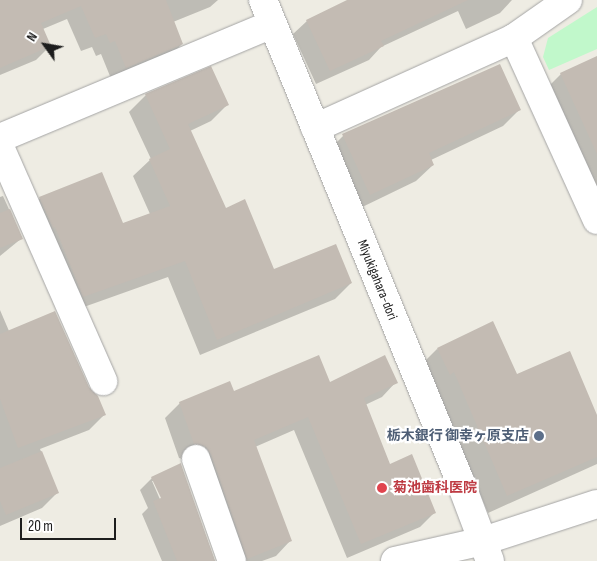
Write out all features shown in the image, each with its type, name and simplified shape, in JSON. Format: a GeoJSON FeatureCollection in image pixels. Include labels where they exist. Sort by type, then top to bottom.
{"type":"FeatureCollection","features":[{"type":"Feature","properties":{"kind":"street"},"geometry":{"type":"LineString","coordinates":[[314,128],[514,38],[568,0]]}},
{"type":"Feature","properties":{"kind":"street"},"geometry":{"type":"LineString","coordinates":[[0,138],[267,12]]}},
{"type":"Feature","properties":{"kind":"street","name":"Miyukigahara-dori"},"geometry":{"type":"LineString","coordinates":[[267,12],[486,551]]}},
{"type":"Feature","properties":{"kind":"street"},"geometry":{"type":"LineString","coordinates":[[514,38],[597,220]]}},
{"type":"Feature","properties":{"kind":"street"},"geometry":{"type":"LineString","coordinates":[[0,147],[103,381]]}},
{"type":"Feature","properties":{"kind":"street"},"geometry":{"type":"LineString","coordinates":[[196,460],[232,561]]}},
{"type":"Feature","properties":{"kind":"street"},"geometry":{"type":"LineString","coordinates":[[395,561],[486,551],[597,504]]}},
{"type":"Feature","properties":{"kind":"green space"},"geometry":{"type":"Polygon","coordinates":[[[597,7],[597,49],[549,70],[543,57],[548,38],[597,7]]]}},
{"type":"Feature","properties":{"kind":"building"},"geometry":{"type":"Polygon","coordinates":[[[0,0],[166,0],[183,44],[126,68],[115,41],[110,43],[106,34],[95,38],[81,6],[41,23],[51,46],[0,68],[0,0]]]}},
{"type":"Feature","properties":{"kind":"building"},"geometry":{"type":"Polygon","coordinates":[[[347,0],[468,0],[381,41],[384,46],[330,71],[306,20],[347,0]]]}},
{"type":"Feature","properties":{"kind":"building"},"geometry":{"type":"Polygon","coordinates":[[[597,56],[597,154],[560,73],[597,56]]]}},
{"type":"Feature","properties":{"kind":"building"},"geometry":{"type":"Polygon","coordinates":[[[500,64],[521,110],[429,153],[434,165],[370,195],[342,134],[500,64]]]}},
{"type":"Feature","properties":{"kind":"building"},"geometry":{"type":"Polygon","coordinates":[[[211,66],[229,105],[188,124],[226,208],[245,199],[274,269],[336,244],[352,283],[217,340],[185,261],[83,297],[55,227],[53,228],[39,197],[102,172],[123,223],[170,206],[149,159],[170,149],[145,94],[211,66]]]}},
{"type":"Feature","properties":{"kind":"building"},"geometry":{"type":"Polygon","coordinates":[[[10,209],[23,239],[0,248],[0,213],[10,209]]]}},
{"type":"Feature","properties":{"kind":"building"},"geometry":{"type":"Polygon","coordinates":[[[55,311],[89,387],[98,396],[106,415],[18,448],[0,399],[0,334],[55,311]]]}},
{"type":"Feature","properties":{"kind":"building","name":"栃木銀行 御幸ヶ原支店"},"geometry":{"type":"Polygon","coordinates":[[[493,321],[517,374],[570,351],[597,415],[597,457],[507,496],[454,372],[450,375],[437,348],[493,321]]]}},
{"type":"Feature","properties":{"kind":"building"},"geometry":{"type":"Polygon","coordinates":[[[319,355],[330,382],[385,355],[398,383],[364,398],[390,464],[412,454],[436,513],[361,544],[308,417],[254,440],[292,541],[247,559],[211,454],[206,447],[194,444],[179,402],[230,381],[234,391],[319,355]]]}},
{"type":"Feature","properties":{"kind":"building"},"geometry":{"type":"Polygon","coordinates":[[[42,451],[59,493],[6,515],[0,501],[0,468],[42,451]]]}},
{"type":"Feature","properties":{"kind":"building"},"geometry":{"type":"Polygon","coordinates":[[[181,463],[215,561],[177,561],[153,501],[161,498],[151,477],[181,463]]]}},
{"type":"Feature","properties":{"kind":"place","name":"栃木銀行 御幸ヶ原支店"},"geometry":{"type":"Point","coordinates":[539,436]}},
{"type":"Feature","properties":{"kind":"place","name":"菊池歯科医院"},"geometry":{"type":"Point","coordinates":[382,488]}}]}
